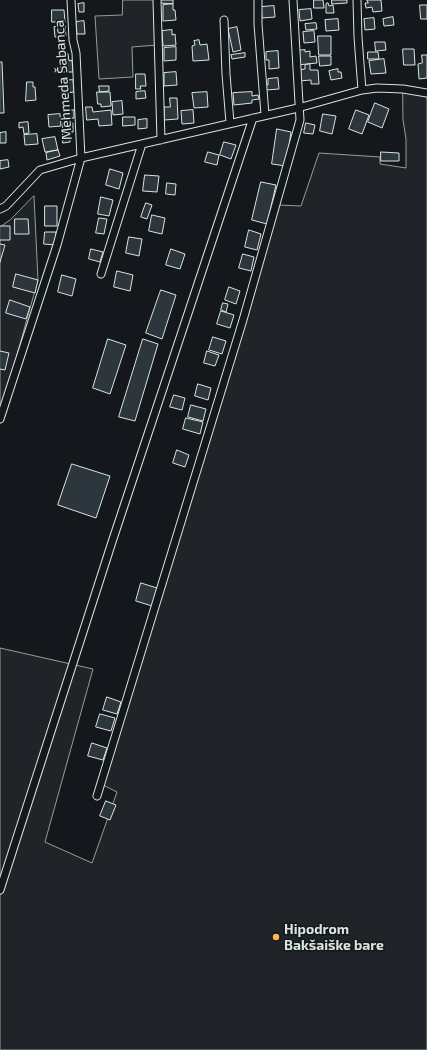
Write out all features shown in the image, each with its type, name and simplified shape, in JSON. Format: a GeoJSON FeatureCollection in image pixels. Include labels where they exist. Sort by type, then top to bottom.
{"type":"FeatureCollection","features":[{"type":"Feature","properties":{"kind":"street","name":"Mehmeda Šabanca"},"geometry":{"type":"LineString","coordinates":[[0,419],[57,245],[82,158],[76,53],[73,40],[71,0]]}},
{"type":"Feature","properties":{"kind":"street"},"geometry":{"type":"LineString","coordinates":[[157,0],[161,140]]}},
{"type":"Feature","properties":{"kind":"street"},"geometry":{"type":"LineString","coordinates":[[258,0],[258,24],[265,115]]}},
{"type":"Feature","properties":{"kind":"street"},"geometry":{"type":"LineString","coordinates":[[97,796],[245,313],[300,120],[298,108],[293,0]]}},
{"type":"Feature","properties":{"kind":"street"},"geometry":{"type":"LineString","coordinates":[[357,0],[362,90]]}},
{"type":"Feature","properties":{"kind":"street"},"geometry":{"type":"LineString","coordinates":[[224,20],[230,123]]}},
{"type":"Feature","properties":{"kind":"street"},"geometry":{"type":"LineString","coordinates":[[0,209],[6,206],[40,170],[82,158],[298,108],[362,90],[377,88],[403,89],[427,93]]}},
{"type":"Feature","properties":{"kind":"street"},"geometry":{"type":"LineString","coordinates":[[0,890],[112,542],[253,118]]}},
{"type":"Feature","properties":{"kind":"street"},"geometry":{"type":"LineString","coordinates":[[101,274],[142,144]]}},
{"type":"Feature","properties":{"kind":"shaded area"},"geometry":{"type":"Polygon","coordinates":[[[123,0],[157,0],[158,45],[132,47],[133,77],[99,79],[95,16],[122,15],[123,0]]]}},
{"type":"Feature","properties":{"kind":"shaded area"},"geometry":{"type":"Polygon","coordinates":[[[403,89],[427,93],[427,1050],[0,1050],[0,648],[93,669],[45,842],[92,863],[117,792],[99,783],[279,205],[301,206],[319,153],[380,157],[380,164],[406,168],[403,89]]]}},
{"type":"Feature","properties":{"kind":"shaded area"},"geometry":{"type":"Polygon","coordinates":[[[34,196],[38,280],[0,415],[0,227],[10,220],[34,196]]]}},
{"type":"Feature","properties":{"kind":"building"},"geometry":{"type":"Polygon","coordinates":[[[161,0],[173,0],[173,4],[161,3],[161,0]]]}},
{"type":"Feature","properties":{"kind":"building"},"geometry":{"type":"Polygon","coordinates":[[[314,0],[323,0],[324,8],[314,8],[314,0]]]}},
{"type":"Feature","properties":{"kind":"building"},"geometry":{"type":"Polygon","coordinates":[[[332,0],[347,0],[347,3],[332,4],[332,0]]]}},
{"type":"Feature","properties":{"kind":"building"},"geometry":{"type":"Polygon","coordinates":[[[367,0],[381,0],[382,11],[373,12],[372,7],[366,8],[365,3],[368,3],[367,0]]]}},
{"type":"Feature","properties":{"kind":"building"},"geometry":{"type":"Polygon","coordinates":[[[84,3],[84,12],[79,12],[78,4],[84,3]]]}},
{"type":"Feature","properties":{"kind":"building"},"geometry":{"type":"Polygon","coordinates":[[[328,3],[329,6],[333,5],[334,13],[326,13],[326,4],[328,3]]]}},
{"type":"Feature","properties":{"kind":"building"},"geometry":{"type":"Polygon","coordinates":[[[173,4],[176,20],[163,21],[163,5],[173,4]]]}},
{"type":"Feature","properties":{"kind":"building"},"geometry":{"type":"Polygon","coordinates":[[[420,5],[427,5],[427,19],[421,19],[420,5]]]}},
{"type":"Feature","properties":{"kind":"building"},"geometry":{"type":"Polygon","coordinates":[[[274,6],[275,17],[262,18],[261,7],[274,6]]]}},
{"type":"Feature","properties":{"kind":"building"},"geometry":{"type":"Polygon","coordinates":[[[311,9],[312,19],[300,21],[299,10],[311,9]]]}},
{"type":"Feature","properties":{"kind":"building"},"geometry":{"type":"Polygon","coordinates":[[[52,10],[64,10],[65,22],[52,22],[52,10]]]}},
{"type":"Feature","properties":{"kind":"building"},"geometry":{"type":"Polygon","coordinates":[[[393,17],[394,25],[384,26],[383,19],[393,17]]]}},
{"type":"Feature","properties":{"kind":"building"},"geometry":{"type":"Polygon","coordinates":[[[374,18],[375,29],[365,30],[364,19],[374,18]]]}},
{"type":"Feature","properties":{"kind":"building"},"geometry":{"type":"Polygon","coordinates":[[[338,19],[339,30],[326,31],[325,20],[338,19]]]}},
{"type":"Feature","properties":{"kind":"building"},"geometry":{"type":"Polygon","coordinates":[[[84,21],[85,34],[77,34],[76,22],[84,21]]]}},
{"type":"Feature","properties":{"kind":"building"},"geometry":{"type":"Polygon","coordinates":[[[316,23],[317,29],[306,30],[305,24],[316,23]]]}},
{"type":"Feature","properties":{"kind":"building"},"geometry":{"type":"Polygon","coordinates":[[[65,26],[66,36],[55,37],[54,27],[65,26]]]}},
{"type":"Feature","properties":{"kind":"building"},"geometry":{"type":"Polygon","coordinates":[[[237,27],[241,50],[233,52],[228,29],[237,27]]]}},
{"type":"Feature","properties":{"kind":"building"},"geometry":{"type":"Polygon","coordinates":[[[172,30],[172,35],[175,34],[176,45],[163,46],[162,31],[172,30]]]}},
{"type":"Feature","properties":{"kind":"building"},"geometry":{"type":"Polygon","coordinates":[[[314,31],[315,42],[304,43],[303,32],[314,31]]]}},
{"type":"Feature","properties":{"kind":"building"},"geometry":{"type":"Polygon","coordinates":[[[318,36],[331,36],[331,55],[319,55],[318,36]]]}},
{"type":"Feature","properties":{"kind":"building"},"geometry":{"type":"Polygon","coordinates":[[[199,40],[200,45],[207,44],[209,60],[193,61],[192,46],[195,45],[194,41],[199,40]]]}},
{"type":"Feature","properties":{"kind":"building"},"geometry":{"type":"Polygon","coordinates":[[[375,42],[385,42],[386,50],[376,51],[375,42]]]}},
{"type":"Feature","properties":{"kind":"building"},"geometry":{"type":"Polygon","coordinates":[[[176,47],[176,60],[164,61],[164,48],[176,47]]]}},
{"type":"Feature","properties":{"kind":"building"},"geometry":{"type":"Polygon","coordinates":[[[403,49],[414,49],[415,65],[404,65],[403,49]]]}},
{"type":"Feature","properties":{"kind":"building"},"geometry":{"type":"Polygon","coordinates":[[[305,50],[305,52],[310,51],[310,57],[316,56],[317,63],[297,65],[296,51],[305,50]]]}},
{"type":"Feature","properties":{"kind":"building"},"geometry":{"type":"Polygon","coordinates":[[[278,51],[279,68],[269,69],[269,60],[266,60],[266,52],[278,51]]]}},
{"type":"Feature","properties":{"kind":"building"},"geometry":{"type":"Polygon","coordinates":[[[368,52],[378,52],[379,59],[368,59],[368,52]]]}},
{"type":"Feature","properties":{"kind":"building"},"geometry":{"type":"Polygon","coordinates":[[[245,53],[245,57],[232,59],[231,55],[245,53]]]}},
{"type":"Feature","properties":{"kind":"building"},"geometry":{"type":"Polygon","coordinates":[[[68,54],[69,61],[72,60],[73,72],[61,72],[60,55],[68,54]]]}},
{"type":"Feature","properties":{"kind":"building"},"geometry":{"type":"Polygon","coordinates":[[[422,55],[427,55],[427,78],[419,79],[418,64],[422,63],[422,55]]]}},
{"type":"Feature","properties":{"kind":"building"},"geometry":{"type":"Polygon","coordinates":[[[319,56],[331,56],[331,65],[320,66],[319,56]]]}},
{"type":"Feature","properties":{"kind":"building"},"geometry":{"type":"Polygon","coordinates":[[[384,59],[386,73],[371,74],[369,61],[384,59]]]}},
{"type":"Feature","properties":{"kind":"building"},"geometry":{"type":"Polygon","coordinates":[[[0,62],[2,62],[4,113],[0,113],[0,62]]]}},
{"type":"Feature","properties":{"kind":"building"},"geometry":{"type":"Polygon","coordinates":[[[310,64],[310,70],[318,70],[319,84],[311,84],[311,80],[299,81],[298,70],[305,69],[305,65],[310,64]]]}},
{"type":"Feature","properties":{"kind":"building"},"geometry":{"type":"Polygon","coordinates":[[[338,69],[338,72],[341,72],[342,78],[331,80],[329,71],[338,69]]]}},
{"type":"Feature","properties":{"kind":"building"},"geometry":{"type":"Polygon","coordinates":[[[176,72],[177,85],[164,86],[164,73],[176,72]]]}},
{"type":"Feature","properties":{"kind":"building"},"geometry":{"type":"Polygon","coordinates":[[[136,74],[145,74],[146,86],[140,86],[141,89],[136,89],[136,74]]]}},
{"type":"Feature","properties":{"kind":"building"},"geometry":{"type":"Polygon","coordinates":[[[278,78],[279,89],[266,90],[265,85],[268,85],[268,79],[278,78]]]}},
{"type":"Feature","properties":{"kind":"building"},"geometry":{"type":"Polygon","coordinates":[[[73,80],[74,92],[67,93],[68,97],[62,97],[61,81],[73,80]]]}},
{"type":"Feature","properties":{"kind":"building"},"geometry":{"type":"Polygon","coordinates":[[[27,82],[33,82],[36,100],[26,101],[27,82]]]}},
{"type":"Feature","properties":{"kind":"building"},"geometry":{"type":"Polygon","coordinates":[[[99,86],[109,86],[109,91],[100,92],[99,86]]]}},
{"type":"Feature","properties":{"kind":"building"},"geometry":{"type":"Polygon","coordinates":[[[145,91],[146,98],[136,99],[136,92],[145,91]]]}},
{"type":"Feature","properties":{"kind":"building"},"geometry":{"type":"Polygon","coordinates":[[[97,92],[110,92],[111,106],[101,107],[101,104],[98,104],[97,92]]]}},
{"type":"Feature","properties":{"kind":"building"},"geometry":{"type":"Polygon","coordinates":[[[207,92],[208,107],[194,108],[192,93],[207,92]]]}},
{"type":"Feature","properties":{"kind":"building"},"geometry":{"type":"Polygon","coordinates":[[[252,92],[252,96],[258,95],[259,99],[252,100],[252,103],[234,105],[233,93],[252,92]]]}},
{"type":"Feature","properties":{"kind":"building"},"geometry":{"type":"Polygon","coordinates":[[[170,98],[177,98],[178,119],[164,120],[164,107],[170,107],[170,98]]]}},
{"type":"Feature","properties":{"kind":"building"},"geometry":{"type":"Polygon","coordinates":[[[122,101],[123,114],[113,115],[112,102],[122,101]]]}},
{"type":"Feature","properties":{"kind":"building"},"geometry":{"type":"Polygon","coordinates":[[[375,103],[389,109],[382,128],[368,122],[375,103]]]}},
{"type":"Feature","properties":{"kind":"building"},"geometry":{"type":"Polygon","coordinates":[[[86,107],[92,107],[93,112],[111,110],[112,125],[99,126],[98,119],[87,120],[86,107]]]}},
{"type":"Feature","properties":{"kind":"building"},"geometry":{"type":"Polygon","coordinates":[[[65,110],[74,110],[74,118],[65,119],[65,110]]]}},
{"type":"Feature","properties":{"kind":"building"},"geometry":{"type":"Polygon","coordinates":[[[193,110],[194,123],[182,124],[181,111],[193,110]]]}},
{"type":"Feature","properties":{"kind":"building"},"geometry":{"type":"Polygon","coordinates":[[[356,110],[369,115],[362,134],[349,129],[356,110]]]}},
{"type":"Feature","properties":{"kind":"building"},"geometry":{"type":"Polygon","coordinates":[[[60,114],[61,126],[49,127],[48,115],[60,114]]]}},
{"type":"Feature","properties":{"kind":"building"},"geometry":{"type":"Polygon","coordinates":[[[323,114],[336,116],[332,134],[320,131],[323,114]]]}},
{"type":"Feature","properties":{"kind":"building"},"geometry":{"type":"Polygon","coordinates":[[[123,117],[135,117],[135,125],[123,126],[123,117]]]}},
{"type":"Feature","properties":{"kind":"building"},"geometry":{"type":"Polygon","coordinates":[[[147,119],[147,128],[138,129],[138,120],[147,119]]]}},
{"type":"Feature","properties":{"kind":"building"},"geometry":{"type":"Polygon","coordinates":[[[28,122],[29,133],[24,134],[23,127],[19,128],[19,123],[28,122]]]}},
{"type":"Feature","properties":{"kind":"building"},"geometry":{"type":"Polygon","coordinates":[[[63,123],[73,123],[73,132],[70,132],[70,142],[63,143],[63,123]]]}},
{"type":"Feature","properties":{"kind":"building"},"geometry":{"type":"Polygon","coordinates":[[[306,123],[315,125],[313,134],[304,133],[306,123]]]}},
{"type":"Feature","properties":{"kind":"building"},"geometry":{"type":"Polygon","coordinates":[[[277,129],[291,132],[286,166],[272,164],[277,129]]]}},
{"type":"Feature","properties":{"kind":"building"},"geometry":{"type":"Polygon","coordinates":[[[6,132],[6,143],[0,143],[0,133],[6,132]]]}},
{"type":"Feature","properties":{"kind":"building"},"geometry":{"type":"Polygon","coordinates":[[[37,134],[38,144],[25,145],[24,135],[37,134]]]}},
{"type":"Feature","properties":{"kind":"building"},"geometry":{"type":"Polygon","coordinates":[[[55,137],[58,150],[45,152],[42,139],[55,137]]]}},
{"type":"Feature","properties":{"kind":"building"},"geometry":{"type":"Polygon","coordinates":[[[224,142],[236,145],[231,159],[220,155],[224,142]]]}},
{"type":"Feature","properties":{"kind":"building"},"geometry":{"type":"Polygon","coordinates":[[[58,150],[60,156],[47,160],[46,153],[58,150]]]}},
{"type":"Feature","properties":{"kind":"building"},"geometry":{"type":"Polygon","coordinates":[[[208,152],[219,155],[217,165],[205,162],[208,152]]]}},
{"type":"Feature","properties":{"kind":"building"},"geometry":{"type":"Polygon","coordinates":[[[381,152],[399,153],[399,161],[381,161],[381,152]]]}},
{"type":"Feature","properties":{"kind":"building"},"geometry":{"type":"Polygon","coordinates":[[[8,160],[9,167],[0,169],[0,161],[8,160]]]}},
{"type":"Feature","properties":{"kind":"building"},"geometry":{"type":"Polygon","coordinates":[[[110,169],[123,173],[119,189],[106,185],[110,169]]]}},
{"type":"Feature","properties":{"kind":"building"},"geometry":{"type":"Polygon","coordinates":[[[145,175],[159,176],[157,192],[143,191],[145,175]]]}},
{"type":"Feature","properties":{"kind":"building"},"geometry":{"type":"Polygon","coordinates":[[[261,182],[276,185],[267,224],[252,220],[261,182]]]}},
{"type":"Feature","properties":{"kind":"building"},"geometry":{"type":"Polygon","coordinates":[[[167,183],[176,184],[175,195],[166,194],[167,183]]]}},
{"type":"Feature","properties":{"kind":"building"},"geometry":{"type":"Polygon","coordinates":[[[101,197],[113,200],[109,216],[98,214],[101,197]]]}},
{"type":"Feature","properties":{"kind":"building"},"geometry":{"type":"Polygon","coordinates":[[[146,203],[152,205],[147,219],[141,217],[146,203]]]}},
{"type":"Feature","properties":{"kind":"building"},"geometry":{"type":"Polygon","coordinates":[[[45,206],[57,206],[57,226],[45,226],[45,206]]]}},
{"type":"Feature","properties":{"kind":"building"},"geometry":{"type":"Polygon","coordinates":[[[152,215],[165,218],[162,234],[149,231],[152,215]]]}},
{"type":"Feature","properties":{"kind":"building"},"geometry":{"type":"Polygon","coordinates":[[[99,218],[107,219],[104,234],[96,233],[99,218]]]}},
{"type":"Feature","properties":{"kind":"building"},"geometry":{"type":"Polygon","coordinates":[[[15,219],[28,219],[29,234],[15,234],[15,219]]]}},
{"type":"Feature","properties":{"kind":"building"},"geometry":{"type":"Polygon","coordinates":[[[0,226],[10,226],[10,240],[0,240],[0,226]]]}},
{"type":"Feature","properties":{"kind":"building"},"geometry":{"type":"Polygon","coordinates":[[[249,230],[261,234],[257,250],[245,247],[249,230]]]}},
{"type":"Feature","properties":{"kind":"building"},"geometry":{"type":"Polygon","coordinates":[[[45,232],[56,232],[55,245],[44,244],[45,232]]]}},
{"type":"Feature","properties":{"kind":"building"},"geometry":{"type":"Polygon","coordinates":[[[129,237],[142,239],[139,256],[126,253],[129,237]]]}},
{"type":"Feature","properties":{"kind":"building"},"geometry":{"type":"Polygon","coordinates":[[[0,244],[5,245],[0,262],[0,244]]]}},
{"type":"Feature","properties":{"kind":"building"},"geometry":{"type":"Polygon","coordinates":[[[91,249],[103,252],[100,262],[89,259],[91,249]]]}},
{"type":"Feature","properties":{"kind":"building"},"geometry":{"type":"Polygon","coordinates":[[[171,249],[185,254],[180,269],[166,265],[171,249]]]}},
{"type":"Feature","properties":{"kind":"building"},"geometry":{"type":"Polygon","coordinates":[[[243,254],[254,257],[251,271],[239,268],[243,254]]]}},
{"type":"Feature","properties":{"kind":"building"},"geometry":{"type":"Polygon","coordinates":[[[117,271],[133,275],[130,291],[114,287],[117,271]]]}},
{"type":"Feature","properties":{"kind":"building"},"geometry":{"type":"Polygon","coordinates":[[[16,274],[38,280],[35,293],[13,287],[16,274]]]}},
{"type":"Feature","properties":{"kind":"building"},"geometry":{"type":"Polygon","coordinates":[[[62,275],[76,279],[72,296],[58,292],[62,275]]]}},
{"type":"Feature","properties":{"kind":"building"},"geometry":{"type":"Polygon","coordinates":[[[229,287],[240,291],[236,304],[225,300],[229,287]]]}},
{"type":"Feature","properties":{"kind":"building"},"geometry":{"type":"Polygon","coordinates":[[[161,290],[176,295],[162,339],[146,333],[161,290]]]}},
{"type":"Feature","properties":{"kind":"building"},"geometry":{"type":"Polygon","coordinates":[[[10,300],[30,307],[26,319],[6,313],[10,300]]]}},
{"type":"Feature","properties":{"kind":"building"},"geometry":{"type":"Polygon","coordinates":[[[223,303],[228,304],[226,312],[221,310],[223,303]]]}},
{"type":"Feature","properties":{"kind":"building"},"geometry":{"type":"Polygon","coordinates":[[[221,311],[234,315],[230,328],[217,324],[221,311]]]}},
{"type":"Feature","properties":{"kind":"building"},"geometry":{"type":"Polygon","coordinates":[[[213,337],[226,341],[222,354],[209,350],[213,337]]]}},
{"type":"Feature","properties":{"kind":"building"},"geometry":{"type":"Polygon","coordinates":[[[108,339],[126,345],[110,394],[93,388],[108,339]]]}},
{"type":"Feature","properties":{"kind":"building"},"geometry":{"type":"Polygon","coordinates":[[[143,339],[158,344],[135,421],[119,417],[143,339]]]}},
{"type":"Feature","properties":{"kind":"building"},"geometry":{"type":"Polygon","coordinates":[[[0,351],[9,353],[5,370],[0,369],[0,351]]]}},
{"type":"Feature","properties":{"kind":"building"},"geometry":{"type":"Polygon","coordinates":[[[207,351],[219,355],[215,366],[204,363],[207,351]]]}},
{"type":"Feature","properties":{"kind":"building"},"geometry":{"type":"Polygon","coordinates":[[[198,384],[211,388],[208,400],[195,396],[198,384]]]}},
{"type":"Feature","properties":{"kind":"building"},"geometry":{"type":"Polygon","coordinates":[[[174,395],[185,398],[182,410],[170,407],[174,395]]]}},
{"type":"Feature","properties":{"kind":"building"},"geometry":{"type":"Polygon","coordinates":[[[191,405],[206,409],[203,421],[188,417],[191,405]]]}},
{"type":"Feature","properties":{"kind":"building"},"geometry":{"type":"Polygon","coordinates":[[[186,418],[203,422],[200,434],[183,429],[186,418]]]}},
{"type":"Feature","properties":{"kind":"building"},"geometry":{"type":"Polygon","coordinates":[[[177,450],[189,455],[185,467],[173,463],[177,450]]]}},
{"type":"Feature","properties":{"kind":"building"},"geometry":{"type":"Polygon","coordinates":[[[72,464],[110,476],[96,518],[58,505],[72,464]]]}},
{"type":"Feature","properties":{"kind":"building"},"geometry":{"type":"Polygon","coordinates":[[[141,583],[157,588],[152,606],[136,601],[141,583]]]}},
{"type":"Feature","properties":{"kind":"building"},"geometry":{"type":"Polygon","coordinates":[[[107,697],[121,702],[117,714],[103,710],[107,697]]]}},
{"type":"Feature","properties":{"kind":"building"},"geometry":{"type":"Polygon","coordinates":[[[100,714],[115,718],[111,731],[96,727],[100,714]]]}},
{"type":"Feature","properties":{"kind":"building"},"geometry":{"type":"Polygon","coordinates":[[[92,743],[107,748],[103,760],[88,756],[92,743]]]}},
{"type":"Feature","properties":{"kind":"building"},"geometry":{"type":"Polygon","coordinates":[[[106,801],[116,805],[110,820],[100,816],[106,801]]]}},
{"type":"Feature","properties":{"kind":"place","name":"Hipodrom Bakšaiške bare"},"geometry":{"type":"Point","coordinates":[276,937]}}]}
